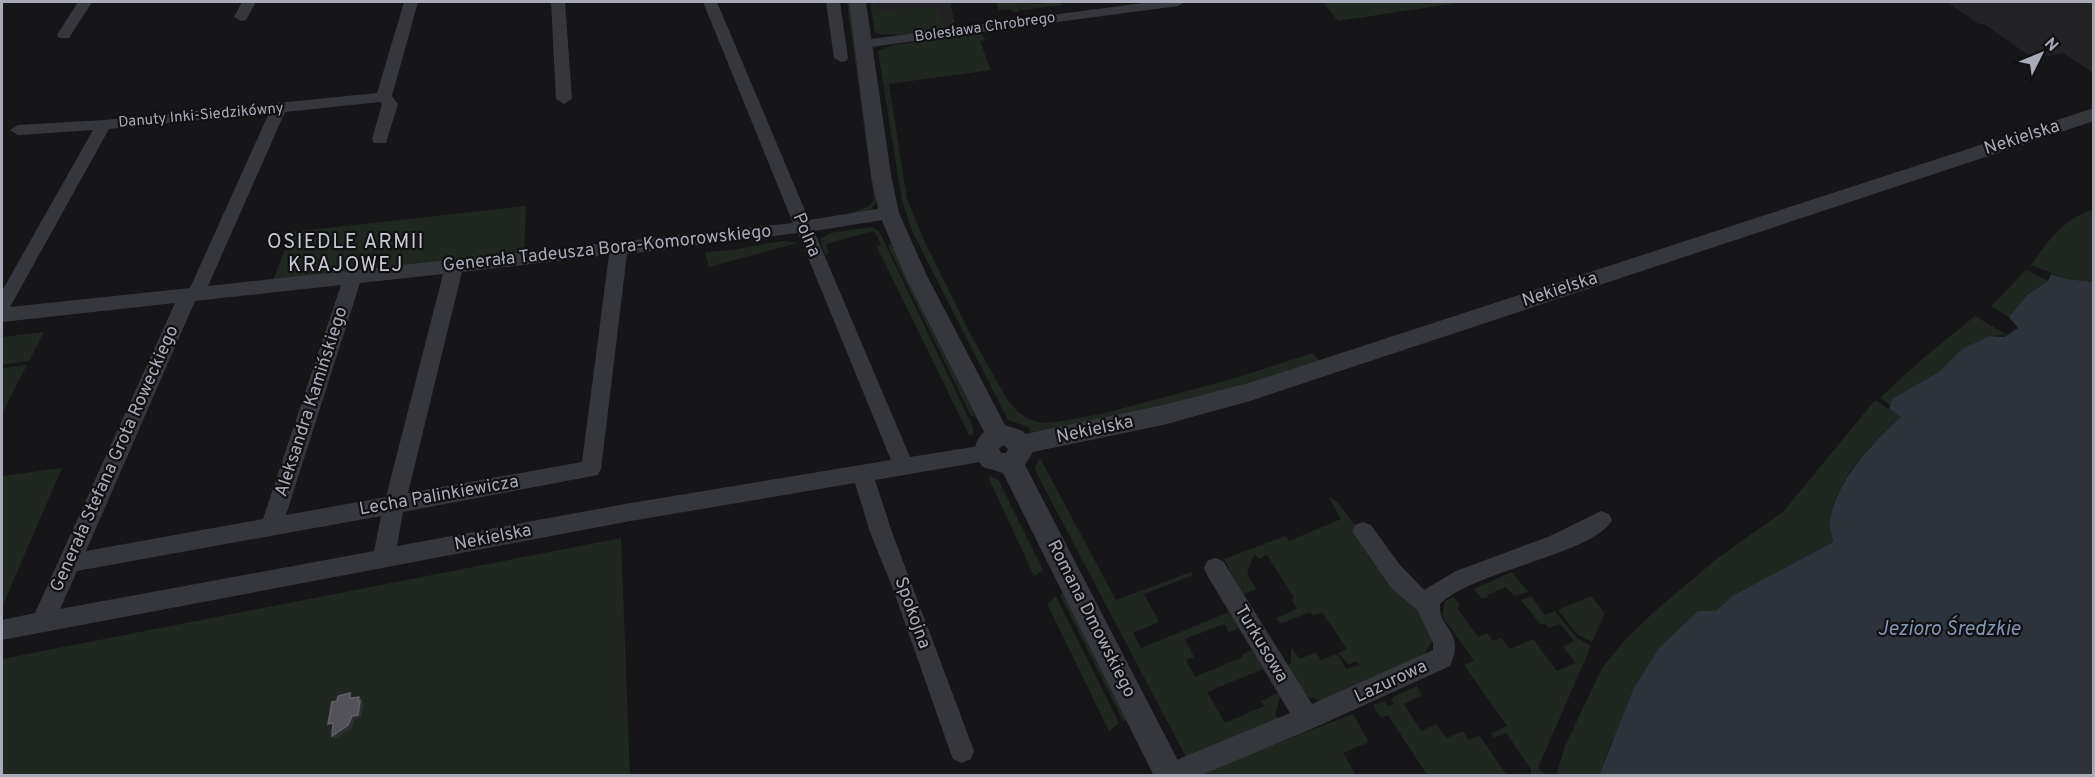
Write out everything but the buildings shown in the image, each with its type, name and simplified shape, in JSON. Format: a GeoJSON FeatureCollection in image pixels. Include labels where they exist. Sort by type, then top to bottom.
{"type":"FeatureCollection","features":[{"type":"Feature","properties":{"kind":"street"},"geometry":{"type":"LineString","coordinates":[[64,35],[85,2]]}},
{"type":"Feature","properties":{"kind":"street"},"geometry":{"type":"LineString","coordinates":[[241,17],[249,2]]}},
{"type":"Feature","properties":{"kind":"street"},"geometry":{"type":"LineString","coordinates":[[380,139],[390,104],[384,97],[411,2]]}},
{"type":"Feature","properties":{"kind":"street"},"geometry":{"type":"LineString","coordinates":[[558,2],[564,99]]}},
{"type":"Feature","properties":{"kind":"street","name":"Polna"},"geometry":{"type":"LineString","coordinates":[[710,2],[904,468]]}},
{"type":"Feature","properties":{"kind":"street"},"geometry":{"type":"LineString","coordinates":[[833,2],[841,58]]}},
{"type":"Feature","properties":{"kind":"street","name":"Romana Dmowskiego"},"geometry":{"type":"LineString","coordinates":[[857,2],[881,175],[889,213],[916,276],[1171,776]]}},
{"type":"Feature","properties":{"kind":"street","name":"Bolesława Chrobrego"},"geometry":{"type":"LineString","coordinates":[[863,44],[1178,2]]}},
{"type":"Feature","properties":{"kind":"street","name":"Danuty Inki-Siedzikówny"},"geometry":{"type":"LineString","coordinates":[[18,130],[104,125],[384,97]]}},
{"type":"Feature","properties":{"kind":"street","name":"Generała Stefana Grota Roweckiego"},"geometry":{"type":"LineString","coordinates":[[43,622],[279,108]]}},
{"type":"Feature","properties":{"kind":"street","name":"Nekielska"},"geometry":{"type":"LineString","coordinates":[[2,630],[625,513],[904,468],[1163,415],[1250,392],[2094,114]]}},
{"type":"Feature","properties":{"kind":"street"},"geometry":{"type":"LineString","coordinates":[[2,306],[104,125]]}},
{"type":"Feature","properties":{"kind":"street","name":"Generała Tadeusza Bora-Komorowskiego"},"geometry":{"type":"LineString","coordinates":[[2,315],[803,227],[889,213]]}},
{"type":"Feature","properties":{"kind":"street","name":"Lecha Palinkiewicza"},"geometry":{"type":"LineString","coordinates":[[69,563],[591,469],[619,248]]}},
{"type":"Feature","properties":{"kind":"street"},"geometry":{"type":"LineString","coordinates":[[384,559],[395,504],[454,266]]}},
{"type":"Feature","properties":{"kind":"street","name":"Aleksandra Kamińskiego"},"geometry":{"type":"LineString","coordinates":[[271,527],[353,276]]}},
{"type":"Feature","properties":{"kind":"street","name":"Spokojna"},"geometry":{"type":"LineString","coordinates":[[864,475],[881,532],[962,751]]}},
{"type":"Feature","properties":{"kind":"street"},"geometry":{"type":"LineString","coordinates":[[1363,531],[1401,583],[1418,600],[1428,605],[1440,589],[1581,532],[1601,520]]}},
{"type":"Feature","properties":{"kind":"street","name":"Turkusowa"},"geometry":{"type":"LineString","coordinates":[[1215,568],[1306,720]]}},
{"type":"Feature","properties":{"kind":"street","name":"Lazurowa"},"geometry":{"type":"LineString","coordinates":[[1171,776],[1306,720],[1442,658],[1446,651],[1446,644],[1429,614],[1428,605]]}},
{"type":"Feature","properties":{"kind":"shaded area"},"geometry":{"type":"Polygon","coordinates":[[[847,2],[851,2],[878,200],[870,210],[853,214],[869,206],[874,200],[847,2]]]}},
{"type":"Feature","properties":{"kind":"shaded area"},"geometry":{"type":"Polygon","coordinates":[[[870,2],[876,2],[877,11],[933,7],[938,10],[943,25],[952,21],[948,2],[950,2],[954,23],[940,29],[916,33],[892,35],[875,33],[870,2]]]}},
{"type":"Feature","properties":{"kind":"shaded area"},"geometry":{"type":"Polygon","coordinates":[[[876,2],[950,2],[955,23],[948,28],[881,35],[876,2]]]}},
{"type":"Feature","properties":{"kind":"shaded area"},"geometry":{"type":"Polygon","coordinates":[[[996,2],[1029,2],[1031,4],[1060,2],[1062,5],[1022,10],[1019,6],[1020,11],[1013,12],[1011,9],[999,10],[996,2]]]}},
{"type":"Feature","properties":{"kind":"shaded area"},"geometry":{"type":"Polygon","coordinates":[[[1323,2],[1464,2],[1338,21],[1323,2]]]}},
{"type":"Feature","properties":{"kind":"shaded area"},"geometry":{"type":"Polygon","coordinates":[[[1947,2],[2093,2],[2093,73],[2063,53],[2034,59],[1984,24],[1980,25],[1947,2]]]}},
{"type":"Feature","properties":{"kind":"shaded area"},"geometry":{"type":"Polygon","coordinates":[[[982,34],[985,40],[980,41],[991,70],[889,84],[907,199],[923,238],[971,335],[1007,399],[1017,411],[1041,423],[1056,422],[1101,414],[1232,379],[1313,353],[1320,362],[1195,400],[1044,431],[1031,432],[1028,427],[1008,420],[912,231],[902,201],[878,51],[894,45],[982,34]]]}},
{"type":"Feature","properties":{"kind":"shaded area"},"geometry":{"type":"Polygon","coordinates":[[[526,206],[524,254],[273,281],[291,232],[526,206]]]}},
{"type":"Feature","properties":{"kind":"shaded area"},"geometry":{"type":"Polygon","coordinates":[[[2093,210],[2093,282],[2067,279],[2031,265],[2058,231],[2073,219],[2093,210]]]}},
{"type":"Feature","properties":{"kind":"shaded area"},"geometry":{"type":"Polygon","coordinates":[[[872,227],[879,231],[973,427],[973,435],[969,435],[877,247],[881,245],[874,231],[826,244],[829,252],[825,256],[820,239],[830,233],[872,227]]]}},
{"type":"Feature","properties":{"kind":"shaded area"},"geometry":{"type":"Polygon","coordinates":[[[782,241],[798,243],[709,267],[705,252],[732,250],[782,241]]]}},
{"type":"Feature","properties":{"kind":"shaded area"},"geometry":{"type":"Polygon","coordinates":[[[891,243],[976,417],[971,416],[888,246],[891,243]]]}},
{"type":"Feature","properties":{"kind":"shaded area"},"geometry":{"type":"Polygon","coordinates":[[[2026,270],[2048,281],[2027,295],[2009,317],[1991,306],[2026,270]]]}},
{"type":"Feature","properties":{"kind":"shaded area"},"geometry":{"type":"Polygon","coordinates":[[[1975,316],[2007,335],[1989,336],[1962,349],[1940,371],[1892,399],[1890,405],[1880,398],[1921,360],[1975,316]]]}},
{"type":"Feature","properties":{"kind":"shaded area"},"geometry":{"type":"Polygon","coordinates":[[[44,332],[29,361],[2,365],[2,337],[44,332]]]}},
{"type":"Feature","properties":{"kind":"shaded area"},"geometry":{"type":"Polygon","coordinates":[[[27,365],[2,414],[2,368],[27,365]]]}},
{"type":"Feature","properties":{"kind":"shaded area"},"geometry":{"type":"Polygon","coordinates":[[[1875,400],[1901,417],[1867,450],[1840,489],[1830,522],[1833,542],[1732,596],[1716,612],[1612,740],[1599,775],[1556,776],[1565,746],[1602,668],[1624,641],[1656,610],[1718,558],[1783,512],[1875,400]]]}},
{"type":"Feature","properties":{"kind":"shaded area"},"geometry":{"type":"Polygon","coordinates":[[[1040,458],[1116,600],[1191,572],[1193,575],[1144,594],[1159,622],[1133,633],[1141,648],[1229,612],[1239,628],[1229,632],[1224,624],[1185,639],[1194,657],[1186,660],[1195,677],[1243,657],[1242,654],[1252,650],[1263,669],[1207,692],[1225,723],[1264,706],[1261,701],[1278,693],[1280,697],[1275,715],[1279,718],[1188,761],[1036,472],[1035,467],[1040,458]]]}},
{"type":"Feature","properties":{"kind":"shaded area"},"geometry":{"type":"Polygon","coordinates":[[[62,468],[2,607],[2,476],[62,468]]]}},
{"type":"Feature","properties":{"kind":"shaded area"},"geometry":{"type":"Polygon","coordinates":[[[990,476],[999,481],[1043,570],[1034,576],[989,479],[990,476]]]}},
{"type":"Feature","properties":{"kind":"shaded area"},"geometry":{"type":"Polygon","coordinates":[[[1331,497],[1340,505],[1421,614],[1432,641],[1425,654],[1325,701],[1304,696],[1287,666],[1291,662],[1291,647],[1300,659],[1316,652],[1321,660],[1338,655],[1346,669],[1359,665],[1356,661],[1349,665],[1338,653],[1347,649],[1322,612],[1313,616],[1310,612],[1280,624],[1276,618],[1297,609],[1292,600],[1294,598],[1267,555],[1258,559],[1256,555],[1253,557],[1247,574],[1256,589],[1243,594],[1224,559],[1285,536],[1289,541],[1341,519],[1329,498],[1331,497]]]}},
{"type":"Feature","properties":{"kind":"shaded area"},"geometry":{"type":"Polygon","coordinates":[[[621,538],[630,775],[2,775],[2,659],[621,538]]]}},
{"type":"Feature","properties":{"kind":"shaded area"},"geometry":{"type":"Polygon","coordinates":[[[1512,572],[1528,592],[1514,596],[1506,587],[1482,599],[1474,589],[1512,572]]]}},
{"type":"Feature","properties":{"kind":"shaded area"},"geometry":{"type":"Polygon","coordinates":[[[1060,595],[1067,596],[1129,719],[1123,721],[1060,595]]]}},
{"type":"Feature","properties":{"kind":"shaded area"},"geometry":{"type":"Polygon","coordinates":[[[1056,596],[1119,723],[1109,731],[1047,604],[1056,596]]]}},
{"type":"Feature","properties":{"kind":"shaded area"},"geometry":{"type":"Polygon","coordinates":[[[1531,596],[1545,615],[1555,611],[1576,637],[1591,646],[1538,768],[1545,773],[1544,775],[1529,775],[1531,769],[1506,733],[1494,738],[1491,734],[1507,726],[1464,665],[1474,661],[1442,616],[1445,601],[1454,597],[1460,606],[1457,608],[1478,637],[1487,633],[1493,641],[1501,638],[1510,649],[1533,639],[1557,671],[1575,663],[1563,646],[1574,641],[1560,624],[1549,628],[1545,624],[1541,625],[1521,600],[1531,596]]]}},
{"type":"Feature","properties":{"kind":"shaded area"},"geometry":{"type":"Polygon","coordinates":[[[1591,596],[1605,613],[1592,642],[1577,634],[1558,610],[1591,596]]]}},
{"type":"Feature","properties":{"kind":"shaded area"},"geometry":{"type":"Polygon","coordinates":[[[1417,686],[1422,695],[1404,704],[1421,731],[1436,724],[1447,738],[1463,731],[1469,740],[1479,735],[1507,775],[1427,775],[1388,715],[1381,718],[1373,705],[1384,701],[1388,706],[1394,704],[1391,698],[1417,686]]]}},
{"type":"Feature","properties":{"kind":"shaded area"},"geometry":{"type":"Polygon","coordinates":[[[1353,714],[1369,742],[1343,753],[1356,775],[1195,775],[1353,714]]]}},
{"type":"Feature","properties":{"kind":"water","name":"Jezioro Średzkie"},"geometry":{"type":"Polygon","coordinates":[[[2051,274],[2067,279],[2093,282],[2093,775],[1599,775],[1634,688],[1659,648],[1698,611],[1716,611],[1732,596],[1833,542],[1830,522],[1840,490],[1867,450],[1901,417],[1889,409],[1892,399],[1940,371],[1962,349],[1989,336],[2004,337],[2018,328],[2009,317],[2027,295],[2048,281],[2051,274]]]}},
{"type":"Feature","properties":{"kind":"district","name":"OSIEDLE ARMII KRAJOWEJ"},"geometry":{"type":"Point","coordinates":[346,254]}}]}
